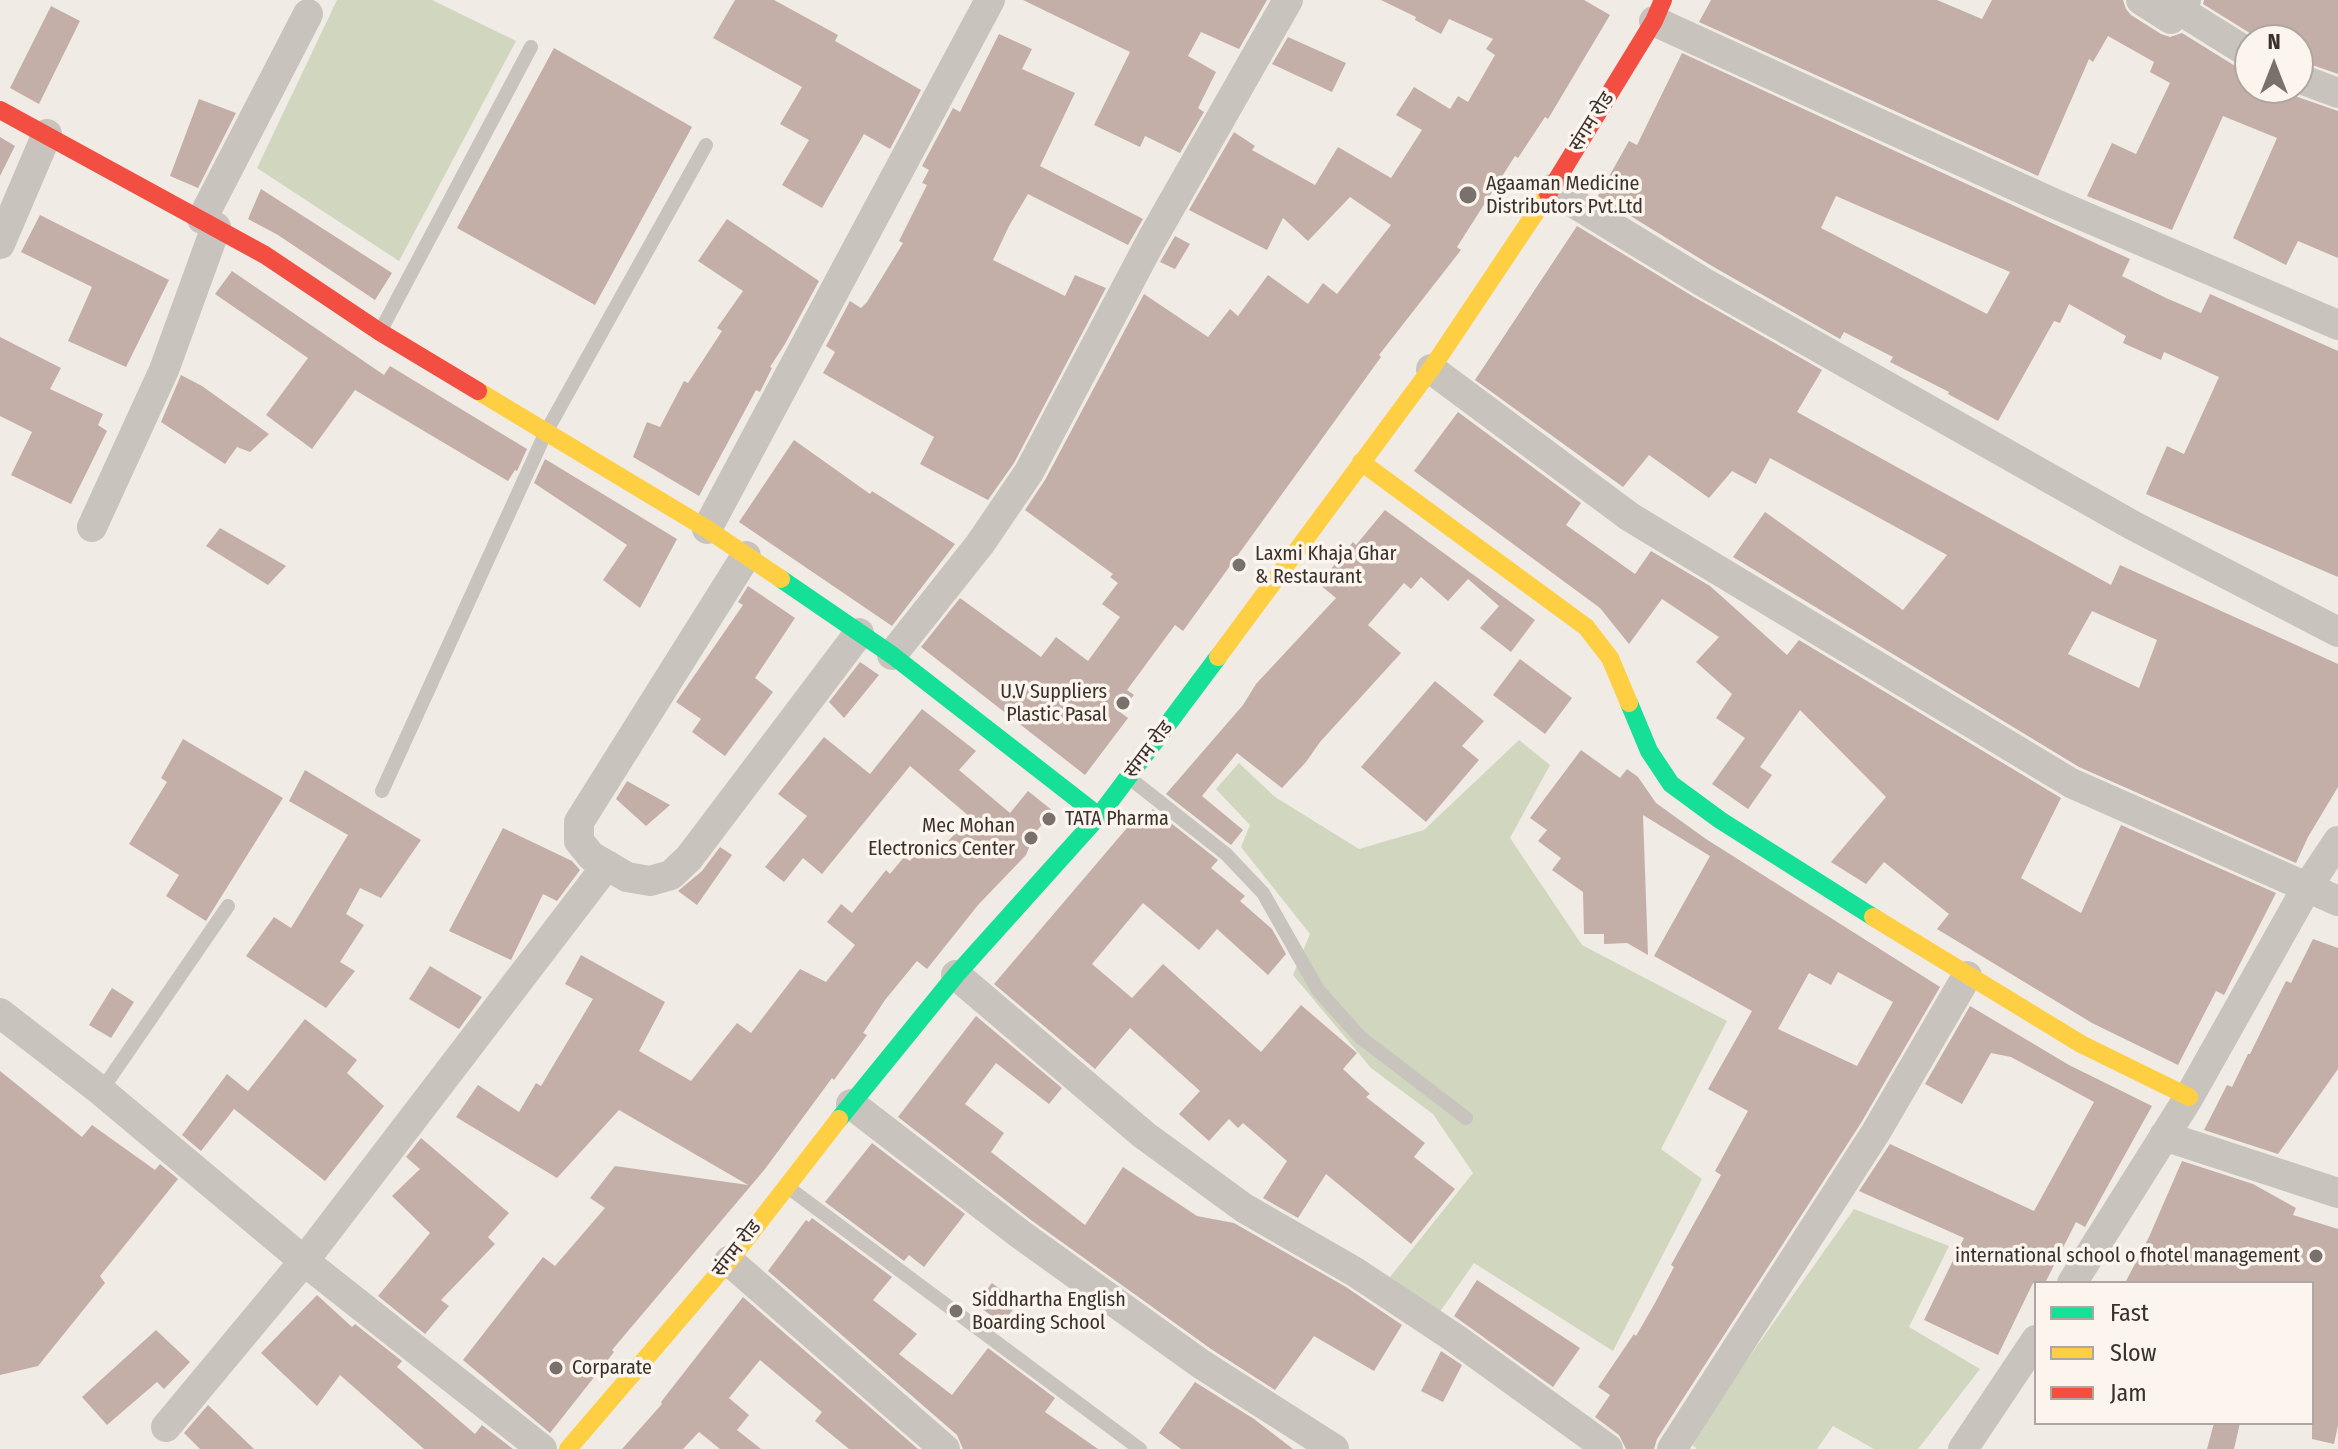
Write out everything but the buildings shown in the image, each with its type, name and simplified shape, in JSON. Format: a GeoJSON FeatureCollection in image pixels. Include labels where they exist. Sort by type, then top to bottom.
{"type":"FeatureCollection","features":[{"type":"Feature","properties":{"kind":"street"},"geometry":{"type":"LineString","coordinates":[[707,529],[990,0]]}},
{"type":"Feature","properties":{"kind":"street"},"geometry":{"type":"LineString","coordinates":[[892,655],[980,544],[1029,472],[1152,239],[1288,0]]}},
{"type":"Feature","properties":{"kind":"street"},"geometry":{"type":"LineString","coordinates":[[2141,0],[2171,19],[2182,5],[2234,42]]}},
{"type":"Feature","properties":{"kind":"street"},"geometry":{"type":"LineString","coordinates":[[1659,11],[2039,197],[2338,325]]}},
{"type":"Feature","properties":{"kind":"street","name":"संगम रोड"},"geometry":{"type":"LineString","coordinates":[[568,1449],[729,1261],[786,1185],[956,975],[1099,816],[1129,777],[1431,369],[1551,189],[1659,11]]}},
{"type":"Feature","properties":{"kind":"street"},"geometry":{"type":"LineString","coordinates":[[92,527],[164,370],[209,223],[308,14]]}},
{"type":"Feature","properties":{"kind":"street"},"geometry":{"type":"LineString","coordinates":[[2314,84],[2338,93]]}},
{"type":"Feature","properties":{"kind":"street"},"geometry":{"type":"LineString","coordinates":[[0,110],[265,255],[380,332],[707,529],[892,655],[1099,816]]}},
{"type":"Feature","properties":{"kind":"street"},"geometry":{"type":"LineString","coordinates":[[0,244],[47,134]]}},
{"type":"Feature","properties":{"kind":"street"},"geometry":{"type":"LineString","coordinates":[[1551,189],[1703,282],[2118,517],[2338,632]]}},
{"type":"Feature","properties":{"kind":"street"},"geometry":{"type":"LineString","coordinates":[[1431,369],[1630,517],[2071,783],[2338,901]]}},
{"type":"Feature","properties":{"kind":"street"},"geometry":{"type":"LineString","coordinates":[[1361,462],[1586,627],[1610,658],[1649,751],[1671,784],[1720,820],[1967,976],[2081,1044],[2189,1097]]}},
{"type":"Feature","properties":{"kind":"street"},"geometry":{"type":"LineString","coordinates":[[746,556],[579,822],[579,841],[591,856],[627,877],[650,881],[671,875],[689,858],[859,633]]}},
{"type":"Feature","properties":{"kind":"street"},"geometry":{"type":"LineString","coordinates":[[2073,1281],[2189,1097],[2306,889],[2338,841]]}},
{"type":"Feature","properties":{"kind":"street"},"geometry":{"type":"LineString","coordinates":[[166,1427],[304,1261],[607,865]]}},
{"type":"Feature","properties":{"kind":"street"},"geometry":{"type":"LineString","coordinates":[[956,975],[1144,1135],[1231,1199],[1355,1272],[1456,1339],[1608,1449]]}},
{"type":"Feature","properties":{"kind":"street"},"geometry":{"type":"LineString","coordinates":[[1672,1449],[1876,1132],[1967,976]]}},
{"type":"Feature","properties":{"kind":"street"},"geometry":{"type":"LineString","coordinates":[[0,1013],[101,1091],[304,1261],[542,1449]]}},
{"type":"Feature","properties":{"kind":"street"},"geometry":{"type":"LineString","coordinates":[[851,1104],[1020,1234],[1201,1364],[1334,1449]]}},
{"type":"Feature","properties":{"kind":"street"},"geometry":{"type":"LineString","coordinates":[[2164,1136],[2338,1193]]}},
{"type":"Feature","properties":{"kind":"street"},"geometry":{"type":"LineString","coordinates":[[729,1261],[945,1449]]}},
{"type":"Feature","properties":{"kind":"street"},"geometry":{"type":"LineString","coordinates":[[1963,1449],[2034,1343]]}},
{"type":"Feature","properties":{"kind":"lane"},"geometry":{"type":"LineString","coordinates":[[380,332],[531,47]]}},
{"type":"Feature","properties":{"kind":"lane"},"geometry":{"type":"LineString","coordinates":[[382,791],[546,432],[706,145]]}},
{"type":"Feature","properties":{"kind":"lane"},"geometry":{"type":"LineString","coordinates":[[1129,777],[1226,854],[1263,893],[1318,990],[1360,1037],[1466,1118]]}},
{"type":"Feature","properties":{"kind":"lane"},"geometry":{"type":"LineString","coordinates":[[101,1091],[228,906]]}},
{"type":"Feature","properties":{"kind":"lane"},"geometry":{"type":"LineString","coordinates":[[786,1185],[1140,1449]]}},
{"type":"Feature","properties":{"kind":"green space"},"geometry":{"type":"Polygon","coordinates":[[[337,0],[432,0],[516,41],[399,261],[257,168],[337,0]]]}},
{"type":"Feature","properties":{"kind":"green space"},"geometry":{"type":"Polygon","coordinates":[[[1519,740],[1550,765],[1510,838],[1582,945],[1727,1021],[1661,1149],[1702,1179],[1613,1351],[1474,1263],[1437,1316],[1390,1277],[1473,1173],[1433,1114],[1371,1068],[1293,975],[1310,934],[1241,847],[1250,825],[1216,789],[1239,763],[1275,797],[1359,849],[1424,830],[1519,740]]]}},
{"type":"Feature","properties":{"kind":"green space"},"geometry":{"type":"Polygon","coordinates":[[[1854,1209],[1949,1246],[1909,1327],[1980,1369],[1918,1449],[1874,1449],[1833,1426],[1817,1449],[1697,1449],[1689,1442],[1854,1209]]]}},
{"type":"Feature","properties":{"kind":"traffic: fast"},"geometry":{"type":"LineString","coordinates":[[781,579],[892,655],[1099,816]]}},
{"type":"Feature","properties":{"kind":"traffic: fast"},"geometry":{"type":"LineString","coordinates":[[839,1119],[956,975],[1099,816],[1218,657]]}},
{"type":"Feature","properties":{"kind":"traffic: fast"},"geometry":{"type":"LineString","coordinates":[[1629,703],[1649,751],[1671,784],[1720,820],[1873,917]]}},
{"type":"Feature","properties":{"kind":"traffic: slow"},"geometry":{"type":"LineString","coordinates":[[1218,657],[1431,369],[1548,194]]}},
{"type":"Feature","properties":{"kind":"traffic: slow"},"geometry":{"type":"LineString","coordinates":[[478,391],[707,529],[781,579]]}},
{"type":"Feature","properties":{"kind":"traffic: slow"},"geometry":{"type":"LineString","coordinates":[[1361,462],[1586,627],[1610,658],[1629,703]]}},
{"type":"Feature","properties":{"kind":"traffic: slow"},"geometry":{"type":"LineString","coordinates":[[1873,917],[2081,1044],[2189,1097]]}},
{"type":"Feature","properties":{"kind":"traffic: slow"},"geometry":{"type":"LineString","coordinates":[[568,1449],[729,1261],[839,1119]]}},
{"type":"Feature","properties":{"kind":"traffic: jam"},"geometry":{"type":"LineString","coordinates":[[1548,194],[1654,21],[1663,0]]}},
{"type":"Feature","properties":{"kind":"traffic: jam"},"geometry":{"type":"LineString","coordinates":[[0,110],[265,255],[380,332],[478,391]]}},
{"type":"Feature","properties":{"kind":"place","name":"Agaaman Medicine Distributors Pvt.Ltd"},"geometry":{"type":"Point","coordinates":[1468,195]}},
{"type":"Feature","properties":{"kind":"place","name":"Laxmi Khaja Ghar & Restaurant"},"geometry":{"type":"Point","coordinates":[1239,565]}},
{"type":"Feature","properties":{"kind":"place","name":"U.V Suppliers Plastic Pasal"},"geometry":{"type":"Point","coordinates":[1123,703]}},
{"type":"Feature","properties":{"kind":"place","name":"TATA Pharma"},"geometry":{"type":"Point","coordinates":[1049,819]}},
{"type":"Feature","properties":{"kind":"place","name":"Mec Mohan Electronics Center"},"geometry":{"type":"Point","coordinates":[1031,838]}},
{"type":"Feature","properties":{"kind":"place","name":"international school o fhotel management"},"geometry":{"type":"Point","coordinates":[2316,1256]}},
{"type":"Feature","properties":{"kind":"place","name":"Siddhartha English Boarding School"},"geometry":{"type":"Point","coordinates":[956,1311]}},
{"type":"Feature","properties":{"kind":"place","name":"Corparate"},"geometry":{"type":"Point","coordinates":[556,1368]}}]}
